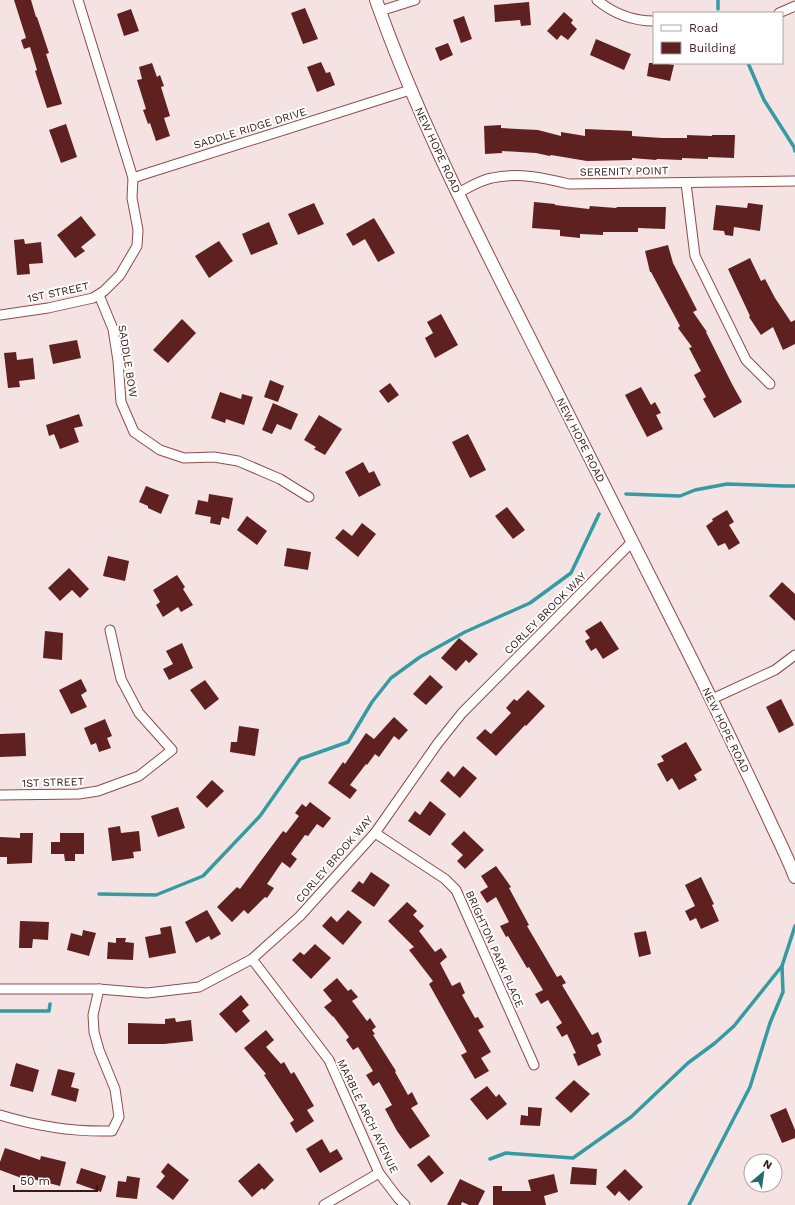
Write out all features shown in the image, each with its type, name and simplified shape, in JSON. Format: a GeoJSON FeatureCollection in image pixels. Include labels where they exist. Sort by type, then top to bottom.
{"type":"FeatureCollection","features":[{"type":"Feature","properties":{"kind":"street"},"geometry":{"type":"LineString","coordinates":[[78,0],[133,178]]}},
{"type":"Feature","properties":{"kind":"street"},"geometry":{"type":"LineString","coordinates":[[378,5],[415,0]]}},
{"type":"Feature","properties":{"kind":"street"},"geometry":{"type":"LineString","coordinates":[[597,0],[620,16],[653,21]]}},
{"type":"Feature","properties":{"kind":"street","name":"NEW HOPE ROAD"},"geometry":{"type":"LineString","coordinates":[[378,5],[410,90],[458,193],[559,397],[712,699],[746,769],[795,877]]}},
{"type":"Feature","properties":{"kind":"street"},"geometry":{"type":"LineString","coordinates":[[781,12],[795,6]]}},
{"type":"Feature","properties":{"kind":"street","name":"SADDLE RIDGE DRIVE"},"geometry":{"type":"LineString","coordinates":[[133,178],[410,90]]}},
{"type":"Feature","properties":{"kind":"street","name":"SERENITY POINT"},"geometry":{"type":"LineString","coordinates":[[458,193],[492,178],[520,175],[544,178],[569,184],[795,181]]}},
{"type":"Feature","properties":{"kind":"street","name":"1ST STREET"},"geometry":{"type":"LineString","coordinates":[[0,315],[48,308],[93,298],[104,292],[120,275],[137,246],[138,230],[132,198],[133,178]]}},
{"type":"Feature","properties":{"kind":"street"},"geometry":{"type":"LineString","coordinates":[[686,183],[695,256],[746,360],[770,384]]}},
{"type":"Feature","properties":{"kind":"street","name":"SADDLE BOW"},"geometry":{"type":"LineString","coordinates":[[99,295],[113,329],[118,361],[121,402],[134,432],[160,450],[184,458],[214,457],[238,461],[280,478],[309,497]]}},
{"type":"Feature","properties":{"kind":"street","name":"CORLEY BROOK WAY"},"geometry":{"type":"LineString","coordinates":[[0,989],[99,989],[148,993],[199,987],[252,959],[300,916],[376,833],[434,749],[462,713],[633,541]]}},
{"type":"Feature","properties":{"kind":"street","name":"1ST STREET"},"geometry":{"type":"LineString","coordinates":[[0,795],[79,794],[98,791],[139,776],[172,750],[139,713],[121,680],[110,630]]}},
{"type":"Feature","properties":{"kind":"street"},"geometry":{"type":"LineString","coordinates":[[712,699],[775,670],[795,655]]}},
{"type":"Feature","properties":{"kind":"street","name":"BRIGHTON PARK PLACE"},"geometry":{"type":"LineString","coordinates":[[376,833],[445,879],[456,890],[534,1065]]}},
{"type":"Feature","properties":{"kind":"street","name":"MARBLE ARCH AVENUE"},"geometry":{"type":"LineString","coordinates":[[252,959],[329,1060],[379,1172],[405,1205]]}},
{"type":"Feature","properties":{"kind":"street"},"geometry":{"type":"LineString","coordinates":[[0,1114],[36,1124],[58,1128],[112,1131],[119,1117],[115,1089],[99,1050],[94,1032],[93,1015],[99,989]]}},
{"type":"Feature","properties":{"kind":"street"},"geometry":{"type":"LineString","coordinates":[[324,1205],[379,1172]]}},
{"type":"Feature","properties":{"kind":"building"},"geometry":{"type":"Polygon","coordinates":[[[14,0],[31,0],[49,53],[46,54],[62,104],[47,108],[35,71],[37,70],[30,47],[24,49],[21,40],[26,38],[14,0]]]}},
{"type":"Feature","properties":{"kind":"building"},"geometry":{"type":"Polygon","coordinates":[[[529,2],[531,25],[521,26],[520,20],[495,22],[494,5],[529,2]]]}},
{"type":"Feature","properties":{"kind":"building"},"geometry":{"type":"Polygon","coordinates":[[[305,8],[318,39],[303,44],[291,13],[305,8]]]}},
{"type":"Feature","properties":{"kind":"building"},"geometry":{"type":"Polygon","coordinates":[[[131,9],[139,31],[124,36],[117,14],[131,9]]]}},
{"type":"Feature","properties":{"kind":"building"},"geometry":{"type":"Polygon","coordinates":[[[564,12],[573,20],[571,23],[577,29],[568,40],[561,35],[557,40],[547,31],[564,12]]]}},
{"type":"Feature","properties":{"kind":"building"},"geometry":{"type":"Polygon","coordinates":[[[464,16],[472,39],[461,43],[453,20],[464,16]]]}},
{"type":"Feature","properties":{"kind":"building"},"geometry":{"type":"Polygon","coordinates":[[[596,39],[631,54],[624,70],[590,55],[596,39]]]}},
{"type":"Feature","properties":{"kind":"building"},"geometry":{"type":"Polygon","coordinates":[[[448,43],[453,55],[440,61],[435,48],[448,43]]]}},
{"type":"Feature","properties":{"kind":"building"},"geometry":{"type":"Polygon","coordinates":[[[321,62],[326,73],[330,72],[335,85],[317,92],[307,67],[321,62]]]}},
{"type":"Feature","properties":{"kind":"building"},"geometry":{"type":"Polygon","coordinates":[[[152,63],[157,77],[160,75],[164,86],[161,87],[170,116],[164,118],[170,136],[156,141],[150,123],[148,124],[143,110],[146,109],[137,80],[142,79],[139,67],[152,63]]]}},
{"type":"Feature","properties":{"kind":"building"},"geometry":{"type":"Polygon","coordinates":[[[649,63],[674,65],[670,81],[647,76],[649,63]]]}},
{"type":"Feature","properties":{"kind":"building"},"geometry":{"type":"Polygon","coordinates":[[[66,124],[77,157],[61,163],[49,130],[66,124]]]}},
{"type":"Feature","properties":{"kind":"building"},"geometry":{"type":"Polygon","coordinates":[[[501,125],[501,128],[538,130],[561,136],[561,132],[585,136],[585,129],[632,131],[632,136],[662,138],[687,138],[687,135],[735,135],[734,158],[708,157],[708,159],[682,158],[682,160],[656,160],[632,158],[632,160],[587,161],[536,153],[502,151],[502,153],[485,154],[484,126],[501,125]]]}},
{"type":"Feature","properties":{"kind":"building"},"geometry":{"type":"Polygon","coordinates":[[[534,202],[589,209],[590,206],[616,208],[666,207],[665,229],[638,228],[638,232],[603,232],[603,235],[580,234],[580,238],[560,236],[560,230],[532,228],[534,202]]]}},
{"type":"Feature","properties":{"kind":"building"},"geometry":{"type":"Polygon","coordinates":[[[314,203],[324,224],[298,235],[288,214],[314,203]]]}},
{"type":"Feature","properties":{"kind":"building"},"geometry":{"type":"Polygon","coordinates":[[[748,203],[763,205],[760,231],[734,227],[733,236],[725,235],[724,231],[713,230],[716,205],[747,208],[748,203]]]}},
{"type":"Feature","properties":{"kind":"building"},"geometry":{"type":"Polygon","coordinates":[[[81,216],[96,235],[81,247],[85,251],[75,258],[57,235],[81,216]]]}},
{"type":"Feature","properties":{"kind":"building"},"geometry":{"type":"Polygon","coordinates":[[[374,218],[395,253],[378,262],[365,239],[353,246],[346,234],[374,218]]]}},
{"type":"Feature","properties":{"kind":"building"},"geometry":{"type":"Polygon","coordinates":[[[269,222],[278,244],[251,255],[242,234],[269,222]]]}},
{"type":"Feature","properties":{"kind":"building"},"geometry":{"type":"Polygon","coordinates":[[[24,239],[25,244],[41,242],[43,263],[29,264],[30,274],[17,275],[14,240],[24,239]]]}},
{"type":"Feature","properties":{"kind":"building"},"geometry":{"type":"Polygon","coordinates":[[[219,241],[233,261],[209,278],[195,256],[219,241]]]}},
{"type":"Feature","properties":{"kind":"building"},"geometry":{"type":"Polygon","coordinates":[[[668,245],[673,263],[697,310],[693,312],[707,332],[742,402],[714,418],[703,399],[706,397],[694,375],[701,371],[689,348],[692,347],[678,328],[680,326],[650,272],[645,251],[668,245]]]}},
{"type":"Feature","properties":{"kind":"building"},"geometry":{"type":"Polygon","coordinates":[[[750,258],[761,281],[765,279],[775,298],[791,322],[795,320],[795,344],[783,350],[773,327],[761,335],[749,317],[750,316],[728,269],[750,258]]]}},
{"type":"Feature","properties":{"kind":"building"},"geometry":{"type":"Polygon","coordinates":[[[441,314],[458,345],[435,358],[425,338],[433,333],[427,322],[441,314]]]}},
{"type":"Feature","properties":{"kind":"building"},"geometry":{"type":"Polygon","coordinates":[[[182,319],[196,333],[168,363],[153,350],[182,319]]]}},
{"type":"Feature","properties":{"kind":"building"},"geometry":{"type":"Polygon","coordinates":[[[77,340],[81,358],[53,364],[49,345],[77,340]]]}},
{"type":"Feature","properties":{"kind":"building"},"geometry":{"type":"Polygon","coordinates":[[[16,352],[17,360],[33,358],[35,379],[19,381],[20,387],[8,388],[4,353],[16,352]]]}},
{"type":"Feature","properties":{"kind":"building"},"geometry":{"type":"Polygon","coordinates":[[[270,380],[284,386],[278,402],[264,397],[270,380]]]}},
{"type":"Feature","properties":{"kind":"building"},"geometry":{"type":"Polygon","coordinates":[[[390,383],[399,395],[388,403],[379,391],[390,383]]]}},
{"type":"Feature","properties":{"kind":"building"},"geometry":{"type":"Polygon","coordinates":[[[641,387],[651,405],[655,402],[661,413],[656,415],[663,429],[647,437],[625,395],[641,387]]]}},
{"type":"Feature","properties":{"kind":"building"},"geometry":{"type":"Polygon","coordinates":[[[220,392],[241,399],[242,394],[253,397],[244,425],[226,419],[225,423],[211,418],[220,392]]]}},
{"type":"Feature","properties":{"kind":"building"},"geometry":{"type":"Polygon","coordinates":[[[273,403],[298,414],[291,430],[277,424],[272,434],[262,430],[273,403]]]}},
{"type":"Feature","properties":{"kind":"building"},"geometry":{"type":"Polygon","coordinates":[[[79,414],[83,426],[74,428],[79,442],[60,449],[54,434],[49,436],[46,425],[79,414]]]}},
{"type":"Feature","properties":{"kind":"building"},"geometry":{"type":"Polygon","coordinates":[[[319,415],[342,429],[325,455],[314,449],[316,447],[304,440],[319,415]]]}},
{"type":"Feature","properties":{"kind":"building"},"geometry":{"type":"Polygon","coordinates":[[[468,434],[486,470],[470,478],[452,442],[468,434]]]}},
{"type":"Feature","properties":{"kind":"building"},"geometry":{"type":"Polygon","coordinates":[[[363,462],[369,473],[374,471],[381,485],[359,497],[345,472],[363,462]]]}},
{"type":"Feature","properties":{"kind":"building"},"geometry":{"type":"Polygon","coordinates":[[[146,486],[169,495],[161,514],[139,502],[146,486]]]}},
{"type":"Feature","properties":{"kind":"building"},"geometry":{"type":"Polygon","coordinates":[[[209,494],[233,498],[229,519],[222,517],[220,525],[210,523],[211,517],[195,514],[198,500],[208,502],[209,494]]]}},
{"type":"Feature","properties":{"kind":"building"},"geometry":{"type":"Polygon","coordinates":[[[507,507],[525,530],[513,539],[495,516],[507,507]]]}},
{"type":"Feature","properties":{"kind":"building"},"geometry":{"type":"Polygon","coordinates":[[[727,510],[734,522],[729,525],[740,543],[729,550],[725,543],[718,546],[706,526],[713,521],[712,519],[727,510]]]}},
{"type":"Feature","properties":{"kind":"building"},"geometry":{"type":"Polygon","coordinates":[[[247,516],[267,531],[257,545],[237,530],[247,516]]]}},
{"type":"Feature","properties":{"kind":"building"},"geometry":{"type":"Polygon","coordinates":[[[362,523],[376,534],[358,557],[335,538],[343,529],[352,536],[362,523]]]}},
{"type":"Feature","properties":{"kind":"building"},"geometry":{"type":"Polygon","coordinates":[[[287,548],[311,552],[308,570],[284,566],[287,548]]]}},
{"type":"Feature","properties":{"kind":"building"},"geometry":{"type":"Polygon","coordinates":[[[108,556],[129,561],[125,581],[103,576],[108,556]]]}},
{"type":"Feature","properties":{"kind":"building"},"geometry":{"type":"Polygon","coordinates":[[[69,568],[89,589],[80,598],[72,590],[60,601],[48,588],[69,568]]]}},
{"type":"Feature","properties":{"kind":"building"},"geometry":{"type":"Polygon","coordinates":[[[177,575],[185,587],[183,589],[193,605],[181,612],[178,607],[163,617],[156,605],[160,602],[153,590],[177,575]]]}},
{"type":"Feature","properties":{"kind":"building"},"geometry":{"type":"Polygon","coordinates":[[[782,582],[795,594],[795,621],[769,596],[782,582]]]}},
{"type":"Feature","properties":{"kind":"building"},"geometry":{"type":"Polygon","coordinates":[[[601,621],[619,649],[603,659],[596,648],[591,651],[585,641],[590,638],[585,631],[601,621]]]}},
{"type":"Feature","properties":{"kind":"building"},"geometry":{"type":"Polygon","coordinates":[[[45,631],[63,633],[62,660],[43,658],[45,631]]]}},
{"type":"Feature","properties":{"kind":"building"},"geometry":{"type":"Polygon","coordinates":[[[459,638],[478,654],[469,663],[466,660],[456,671],[441,658],[459,638]]]}},
{"type":"Feature","properties":{"kind":"building"},"geometry":{"type":"Polygon","coordinates":[[[182,643],[193,668],[169,680],[163,669],[173,664],[166,651],[182,643]]]}},
{"type":"Feature","properties":{"kind":"building"},"geometry":{"type":"Polygon","coordinates":[[[430,675],[443,687],[426,705],[413,694],[430,675]]]}},
{"type":"Feature","properties":{"kind":"building"},"geometry":{"type":"Polygon","coordinates":[[[81,679],[87,691],[81,695],[87,707],[71,714],[59,690],[81,679]]]}},
{"type":"Feature","properties":{"kind":"building"},"geometry":{"type":"Polygon","coordinates":[[[205,680],[219,699],[205,710],[190,690],[205,680]]]}},
{"type":"Feature","properties":{"kind":"building"},"geometry":{"type":"Polygon","coordinates":[[[528,690],[545,706],[496,756],[476,738],[485,729],[491,734],[511,713],[506,708],[514,699],[517,701],[528,690]]]}},
{"type":"Feature","properties":{"kind":"building"},"geometry":{"type":"Polygon","coordinates":[[[781,699],[794,725],[779,733],[766,707],[781,699]]]}},
{"type":"Feature","properties":{"kind":"building"},"geometry":{"type":"Polygon","coordinates":[[[394,717],[408,730],[399,740],[394,736],[379,757],[375,754],[367,765],[366,764],[350,785],[357,790],[350,799],[328,783],[343,762],[345,764],[366,733],[374,739],[394,717]]]}},
{"type":"Feature","properties":{"kind":"building"},"geometry":{"type":"Polygon","coordinates":[[[105,719],[112,736],[107,738],[111,748],[99,752],[96,743],[91,745],[84,728],[105,719]]]}},
{"type":"Feature","properties":{"kind":"building"},"geometry":{"type":"Polygon","coordinates":[[[239,726],[259,729],[255,756],[230,752],[231,742],[237,742],[239,726]]]}},
{"type":"Feature","properties":{"kind":"building"},"geometry":{"type":"Polygon","coordinates":[[[25,733],[26,756],[0,757],[0,734],[25,733]]]}},
{"type":"Feature","properties":{"kind":"building"},"geometry":{"type":"Polygon","coordinates":[[[686,742],[702,770],[694,775],[697,780],[679,790],[672,778],[667,782],[657,764],[664,761],[661,756],[686,742]]]}},
{"type":"Feature","properties":{"kind":"building"},"geometry":{"type":"Polygon","coordinates":[[[463,766],[477,778],[460,798],[440,781],[448,771],[454,777],[463,766]]]}},
{"type":"Feature","properties":{"kind":"building"},"geometry":{"type":"Polygon","coordinates":[[[212,780],[224,791],[207,808],[196,797],[212,780]]]}},
{"type":"Feature","properties":{"kind":"building"},"geometry":{"type":"Polygon","coordinates":[[[430,801],[446,814],[430,836],[408,821],[415,811],[420,815],[430,801]]]}},
{"type":"Feature","properties":{"kind":"building"},"geometry":{"type":"Polygon","coordinates":[[[310,802],[331,818],[323,828],[317,824],[308,836],[305,835],[291,854],[297,859],[290,868],[282,862],[267,884],[274,888],[267,898],[265,897],[248,914],[244,910],[232,922],[217,907],[237,887],[240,889],[283,831],[286,833],[299,816],[295,813],[302,804],[306,807],[310,802]]]}},
{"type":"Feature","properties":{"kind":"building"},"geometry":{"type":"Polygon","coordinates":[[[178,807],[185,828],[158,837],[151,816],[178,807]]]}},
{"type":"Feature","properties":{"kind":"building"},"geometry":{"type":"Polygon","coordinates":[[[120,826],[121,833],[139,831],[141,851],[133,852],[134,858],[112,861],[108,828],[120,826]]]}},
{"type":"Feature","properties":{"kind":"building"},"geometry":{"type":"Polygon","coordinates":[[[464,831],[484,850],[465,869],[457,861],[463,855],[451,844],[464,831]]]}},
{"type":"Feature","properties":{"kind":"building"},"geometry":{"type":"Polygon","coordinates":[[[20,833],[33,833],[32,863],[7,864],[7,857],[0,857],[0,837],[20,838],[20,833]]]}},
{"type":"Feature","properties":{"kind":"building"},"geometry":{"type":"Polygon","coordinates":[[[60,833],[84,833],[84,854],[75,854],[75,861],[65,861],[64,854],[51,854],[51,842],[60,842],[60,833]]]}},
{"type":"Feature","properties":{"kind":"building"},"geometry":{"type":"Polygon","coordinates":[[[496,866],[511,887],[509,888],[529,925],[527,926],[557,977],[561,975],[566,983],[562,985],[592,1035],[598,1032],[602,1042],[597,1045],[601,1055],[578,1066],[573,1054],[576,1053],[567,1034],[562,1037],[556,1027],[562,1023],[548,1000],[541,1004],[535,994],[543,990],[529,967],[527,968],[508,936],[506,937],[500,926],[509,922],[496,897],[487,903],[480,892],[488,887],[481,876],[496,866]]]}},
{"type":"Feature","properties":{"kind":"building"},"geometry":{"type":"Polygon","coordinates":[[[371,872],[390,885],[374,907],[351,891],[359,881],[363,884],[371,872]]]}},
{"type":"Feature","properties":{"kind":"building"},"geometry":{"type":"Polygon","coordinates":[[[701,877],[714,904],[712,905],[719,921],[701,929],[696,918],[690,921],[685,911],[695,906],[685,885],[701,877]]]}},
{"type":"Feature","properties":{"kind":"building"},"geometry":{"type":"Polygon","coordinates":[[[407,902],[417,911],[413,915],[424,926],[419,931],[435,952],[441,948],[447,957],[440,963],[452,986],[460,982],[465,993],[462,995],[475,1018],[478,1017],[484,1027],[478,1030],[491,1052],[481,1058],[489,1071],[475,1079],[461,1055],[467,1052],[429,984],[433,981],[409,950],[414,947],[388,921],[407,902]]]}},
{"type":"Feature","properties":{"kind":"building"},"geometry":{"type":"Polygon","coordinates":[[[207,910],[221,934],[211,940],[209,936],[196,943],[185,922],[207,910]]]}},
{"type":"Feature","properties":{"kind":"building"},"geometry":{"type":"Polygon","coordinates":[[[348,910],[362,922],[343,945],[322,926],[331,916],[337,922],[348,910]]]}},
{"type":"Feature","properties":{"kind":"building"},"geometry":{"type":"Polygon","coordinates":[[[20,921],[49,922],[48,940],[33,939],[32,948],[19,948],[20,921]]]}},
{"type":"Feature","properties":{"kind":"building"},"geometry":{"type":"Polygon","coordinates":[[[171,926],[176,953],[149,958],[145,937],[161,934],[160,928],[171,926]]]}},
{"type":"Feature","properties":{"kind":"building"},"geometry":{"type":"Polygon","coordinates":[[[83,930],[96,933],[89,956],[67,950],[71,933],[82,936],[83,930]]]}},
{"type":"Feature","properties":{"kind":"building"},"geometry":{"type":"Polygon","coordinates":[[[646,931],[651,954],[639,957],[634,933],[646,931]]]}},
{"type":"Feature","properties":{"kind":"building"},"geometry":{"type":"Polygon","coordinates":[[[116,938],[126,938],[125,942],[134,943],[133,960],[107,959],[108,942],[116,943],[116,938]]]}},
{"type":"Feature","properties":{"kind":"building"},"geometry":{"type":"Polygon","coordinates":[[[315,944],[331,958],[311,979],[292,960],[300,952],[304,955],[315,944]]]}},
{"type":"Feature","properties":{"kind":"building"},"geometry":{"type":"Polygon","coordinates":[[[337,978],[348,991],[351,989],[358,997],[352,1001],[367,1021],[370,1018],[376,1027],[372,1030],[375,1034],[373,1035],[396,1071],[395,1072],[408,1095],[412,1092],[418,1104],[411,1108],[430,1136],[410,1149],[397,1131],[385,1109],[392,1105],[379,1082],[373,1086],[366,1075],[373,1071],[358,1047],[353,1050],[346,1040],[349,1037],[324,1007],[332,1001],[323,990],[337,978]]]}},
{"type":"Feature","properties":{"kind":"building"},"geometry":{"type":"Polygon","coordinates":[[[241,995],[249,1005],[242,1011],[250,1021],[236,1033],[219,1014],[241,995]]]}},
{"type":"Feature","properties":{"kind":"building"},"geometry":{"type":"Polygon","coordinates":[[[175,1018],[176,1022],[191,1020],[193,1041],[164,1044],[128,1044],[128,1023],[165,1024],[165,1019],[175,1018]]]}},
{"type":"Feature","properties":{"kind":"building"},"geometry":{"type":"Polygon","coordinates":[[[266,1030],[274,1040],[266,1047],[281,1064],[284,1062],[291,1074],[294,1072],[314,1106],[307,1110],[314,1121],[296,1133],[290,1123],[294,1120],[264,1075],[266,1074],[244,1048],[266,1030]]]}},
{"type":"Feature","properties":{"kind":"building"},"geometry":{"type":"Polygon","coordinates":[[[16,1063],[39,1070],[33,1092],[10,1086],[16,1063]]]}},
{"type":"Feature","properties":{"kind":"building"},"geometry":{"type":"Polygon","coordinates":[[[58,1069],[75,1073],[71,1087],[79,1089],[76,1102],[51,1095],[58,1069]]]}},
{"type":"Feature","properties":{"kind":"building"},"geometry":{"type":"Polygon","coordinates":[[[574,1080],[590,1094],[571,1113],[555,1098],[574,1080]]]}},
{"type":"Feature","properties":{"kind":"building"},"geometry":{"type":"Polygon","coordinates":[[[487,1086],[496,1097],[499,1094],[507,1104],[487,1120],[470,1099],[487,1086]]]}},
{"type":"Feature","properties":{"kind":"building"},"geometry":{"type":"Polygon","coordinates":[[[528,1107],[542,1108],[540,1126],[520,1125],[521,1115],[528,1116],[528,1107]]]}},
{"type":"Feature","properties":{"kind":"building"},"geometry":{"type":"Polygon","coordinates":[[[786,1108],[795,1130],[795,1138],[782,1143],[770,1115],[786,1108]]]}},
{"type":"Feature","properties":{"kind":"building"},"geometry":{"type":"Polygon","coordinates":[[[322,1139],[330,1153],[337,1149],[343,1159],[320,1173],[306,1149],[322,1139]]]}},
{"type":"Feature","properties":{"kind":"building"},"geometry":{"type":"Polygon","coordinates":[[[5,1148],[40,1160],[41,1156],[66,1162],[60,1186],[25,1177],[24,1179],[0,1170],[0,1162],[5,1148]]]}},
{"type":"Feature","properties":{"kind":"building"},"geometry":{"type":"Polygon","coordinates":[[[429,1155],[444,1173],[431,1183],[417,1165],[429,1155]]]}},
{"type":"Feature","properties":{"kind":"building"},"geometry":{"type":"Polygon","coordinates":[[[168,1163],[189,1180],[173,1200],[156,1187],[165,1176],[161,1172],[168,1163]]]}},
{"type":"Feature","properties":{"kind":"building"},"geometry":{"type":"Polygon","coordinates":[[[259,1163],[274,1180],[264,1190],[262,1188],[252,1197],[238,1181],[259,1163]]]}},
{"type":"Feature","properties":{"kind":"building"},"geometry":{"type":"Polygon","coordinates":[[[572,1167],[597,1169],[596,1185],[570,1184],[572,1167]]]}},
{"type":"Feature","properties":{"kind":"building"},"geometry":{"type":"Polygon","coordinates":[[[81,1168],[106,1176],[101,1192],[76,1183],[81,1168]]]}},
{"type":"Feature","properties":{"kind":"building"},"geometry":{"type":"Polygon","coordinates":[[[625,1169],[643,1187],[629,1201],[619,1191],[615,1196],[606,1187],[625,1169]]]}},
{"type":"Feature","properties":{"kind":"building"},"geometry":{"type":"Polygon","coordinates":[[[554,1174],[558,1192],[544,1196],[546,1205],[493,1205],[493,1186],[502,1186],[502,1191],[531,1191],[528,1180],[554,1174]]]}},
{"type":"Feature","properties":{"kind":"building"},"geometry":{"type":"Polygon","coordinates":[[[127,1176],[140,1178],[137,1199],[116,1197],[118,1181],[126,1182],[127,1176]]]}},
{"type":"Feature","properties":{"kind":"building"},"geometry":{"type":"Polygon","coordinates":[[[460,1179],[485,1191],[478,1205],[469,1205],[462,1202],[461,1205],[447,1205],[460,1179]]]}},
{"type":"Feature","properties":{"kind":"waterway"},"geometry":{"type":"LineString","coordinates":[[718,0],[718,9]]}},
{"type":"Feature","properties":{"kind":"waterway"},"geometry":{"type":"LineString","coordinates":[[748,64],[764,100],[794,147],[795,151]]}},
{"type":"Feature","properties":{"kind":"waterway"},"geometry":{"type":"LineString","coordinates":[[626,494],[680,496],[695,490],[727,484],[795,486]]}},
{"type":"Feature","properties":{"kind":"waterway"},"geometry":{"type":"LineString","coordinates":[[99,894],[156,895],[203,876],[260,816],[300,759],[348,742],[372,702],[391,678],[420,657],[465,632],[530,603],[571,573],[599,514]]}},
{"type":"Feature","properties":{"kind":"waterway"},"geometry":{"type":"LineString","coordinates":[[490,1159],[506,1153],[573,1158],[631,1117],[688,1063],[715,1043],[734,1026],[782,966],[795,926]]}},
{"type":"Feature","properties":{"kind":"waterway"},"geometry":{"type":"LineString","coordinates":[[689,1205],[750,1087],[770,1023],[783,992],[782,966]]}},
{"type":"Feature","properties":{"kind":"waterway"},"geometry":{"type":"LineString","coordinates":[[0,1011],[49,1011],[50,1004]]}}]}
